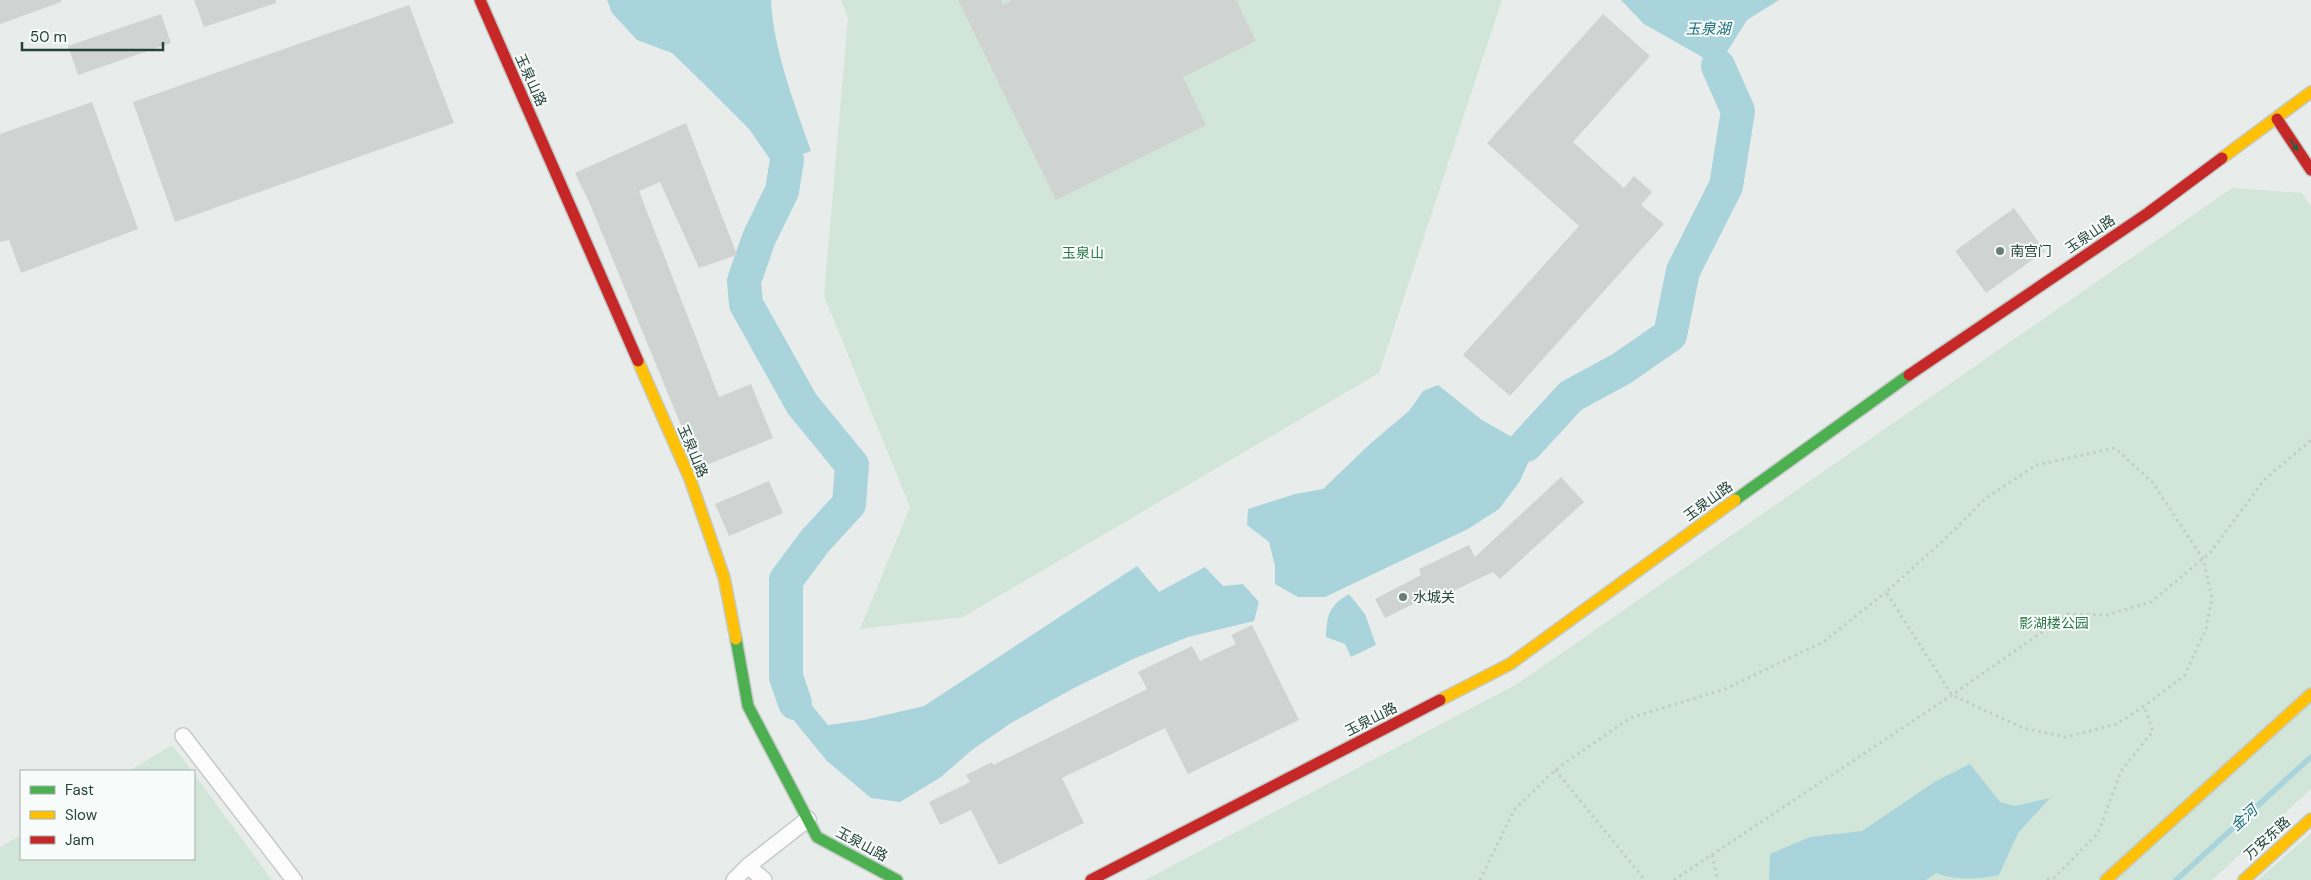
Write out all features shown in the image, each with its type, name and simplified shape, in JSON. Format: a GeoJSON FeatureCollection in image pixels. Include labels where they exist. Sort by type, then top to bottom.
{"type":"FeatureCollection","features":[{"type":"Feature","properties":{"kind":"street","name":"玉泉山路"},"geometry":{"type":"LineString","coordinates":[[480,0],[690,479],[724,577],[748,706],[817,837],[897,880]]}},
{"type":"Feature","properties":{"kind":"street","name":"玉泉山路"},"geometry":{"type":"LineString","coordinates":[[1091,880],[1510,664],[1878,395],[2148,213],[2277,119],[2307,100]]}},
{"type":"Feature","properties":{"kind":"street"},"geometry":{"type":"LineString","coordinates":[[2277,119],[2311,170]]}},
{"type":"Feature","properties":{"kind":"street"},"geometry":{"type":"LineString","coordinates":[[2106,880],[2311,694]]}},
{"type":"Feature","properties":{"kind":"street"},"geometry":{"type":"LineString","coordinates":[[183,736],[294,880]]}},
{"type":"Feature","properties":{"kind":"street"},"geometry":{"type":"LineString","coordinates":[[734,880],[748,866],[808,819]]}},
{"type":"Feature","properties":{"kind":"street","name":"万安东路"},"geometry":{"type":"LineString","coordinates":[[2244,880],[2311,819]]}},
{"type":"Feature","properties":{"kind":"street"},"geometry":{"type":"LineString","coordinates":[[748,866],[764,880]]}},
{"type":"Feature","properties":{"kind":"path"},"geometry":{"type":"LineString","coordinates":[[1674,880],[1952,695],[2068,614],[2107,615],[2151,602],[2210,553],[2264,480],[2311,440]]}},
{"type":"Feature","properties":{"kind":"path"},"geometry":{"type":"LineString","coordinates":[[1480,880],[1514,810],[1555,770],[1630,718],[1725,688],[1823,642],[1886,592],[1944,540],[1986,498],[2036,465],[2115,448],[2153,483],[2203,559],[2212,598],[2206,629],[2184,676],[2117,724],[2066,737],[2023,728],[1952,695],[1886,592]]}},
{"type":"Feature","properties":{"kind":"path"},"geometry":{"type":"LineString","coordinates":[[2047,880],[2054,878],[2098,833],[2121,771],[2153,731],[2144,706]]}},
{"type":"Feature","properties":{"kind":"path"},"geometry":{"type":"LineString","coordinates":[[1555,770],[1644,880]]}},
{"type":"Feature","properties":{"kind":"path"},"geometry":{"type":"LineString","coordinates":[[1712,855],[1718,880]]}},
{"type":"Feature","properties":{"kind":"green space","name":"玉泉山"},"geometry":{"type":"Polygon","coordinates":[[[841,0],[1502,0],[1379,373],[963,617],[860,629],[910,507],[824,296],[848,18],[841,0]]]}},
{"type":"Feature","properties":{"kind":"green space","name":"影湖楼公园"},"geometry":{"type":"Polygon","coordinates":[[[2232,188],[2302,193],[2311,206],[2311,789],[2212,880],[1145,880],[1517,684],[2232,188]]]}},
{"type":"Feature","properties":{"kind":"green space"},"geometry":{"type":"Polygon","coordinates":[[[172,745],[191,770],[131,770],[172,745]]]}},
{"type":"Feature","properties":{"kind":"green space"},"geometry":{"type":"Polygon","coordinates":[[[195,775],[272,880],[0,880],[0,847],[20,836],[20,860],[195,860],[195,775]]]}},
{"type":"Feature","properties":{"kind":"green space"},"geometry":{"type":"Polygon","coordinates":[[[2311,833],[2311,880],[2258,880],[2311,833]]]}},
{"type":"Feature","properties":{"kind":"water"},"geometry":{"type":"Polygon","coordinates":[[[607,0],[771,0],[780,57],[811,151],[774,165],[749,129],[703,83],[672,53],[637,40],[612,13],[607,0]]]}},
{"type":"Feature","properties":{"kind":"water","name":"玉泉湖"},"geometry":{"type":"Polygon","coordinates":[[[1621,0],[1779,0],[1747,20],[1718,66],[1644,24],[1621,0]]]}},
{"type":"Feature","properties":{"kind":"water"},"geometry":{"type":"Polygon","coordinates":[[[1438,385],[1482,420],[1526,445],[1531,456],[1520,481],[1499,509],[1468,529],[1325,597],[1298,597],[1275,584],[1275,566],[1269,542],[1247,525],[1248,509],[1295,494],[1323,489],[1371,443],[1409,411],[1423,391],[1438,385]]]}},
{"type":"Feature","properties":{"kind":"water"},"geometry":{"type":"Polygon","coordinates":[[[1137,566],[1159,592],[1205,567],[1223,586],[1243,584],[1259,602],[1254,621],[1188,637],[1133,659],[1074,688],[1011,723],[972,750],[941,777],[900,802],[871,798],[827,761],[795,722],[787,708],[805,697],[828,725],[864,720],[924,706],[1137,566]]]}},
{"type":"Feature","properties":{"kind":"water"},"geometry":{"type":"Polygon","coordinates":[[[1349,594],[1365,614],[1376,645],[1351,657],[1345,644],[1326,637],[1330,611],[1349,594]]]}},
{"type":"Feature","properties":{"kind":"water"},"geometry":{"type":"Polygon","coordinates":[[[1970,764],[2000,802],[2015,806],[2050,798],[2018,833],[1999,875],[1967,878],[1951,877],[1936,873],[1926,880],[1769,880],[1770,854],[1810,837],[1862,831],[1936,781],[1970,764]]]}},
{"type":"Feature","properties":{"kind":"building"},"geometry":{"type":"Polygon","coordinates":[[[0,0],[61,0],[61,2],[0,24],[0,0]]]}},
{"type":"Feature","properties":{"kind":"building"},"geometry":{"type":"Polygon","coordinates":[[[194,0],[276,0],[276,3],[204,27],[194,0]]]}},
{"type":"Feature","properties":{"kind":"building"},"geometry":{"type":"Polygon","coordinates":[[[958,0],[1001,0],[1003,5],[1013,0],[1236,0],[1256,41],[1183,77],[1206,125],[1056,200],[958,0]]]}},
{"type":"Feature","properties":{"kind":"building"},"geometry":{"type":"Polygon","coordinates":[[[409,5],[454,123],[175,222],[133,102],[409,5]]]}},
{"type":"Feature","properties":{"kind":"building"},"geometry":{"type":"Polygon","coordinates":[[[161,14],[171,43],[78,75],[68,46],[161,14]]]}},
{"type":"Feature","properties":{"kind":"building"},"geometry":{"type":"Polygon","coordinates":[[[1603,14],[1650,56],[1573,142],[1624,188],[1634,176],[1652,192],[1641,205],[1664,224],[1510,396],[1463,355],[1579,226],[1487,143],[1603,14]]]}},
{"type":"Feature","properties":{"kind":"building"},"geometry":{"type":"Polygon","coordinates":[[[92,102],[138,229],[21,273],[9,240],[0,242],[0,134],[92,102]]]}},
{"type":"Feature","properties":{"kind":"building"},"geometry":{"type":"Polygon","coordinates":[[[686,123],[737,255],[699,268],[660,182],[639,191],[719,397],[751,384],[773,438],[709,464],[694,457],[590,204],[575,173],[686,123]]]}},
{"type":"Feature","properties":{"kind":"building","name":"南宫门"},"geometry":{"type":"Polygon","coordinates":[[[2014,208],[2045,251],[1986,293],[1955,251],[2014,208]]]}},
{"type":"Feature","properties":{"kind":"building"},"geometry":{"type":"Polygon","coordinates":[[[1561,477],[1584,502],[1500,579],[1493,572],[1434,600],[1431,595],[1385,618],[1375,599],[1421,575],[1419,569],[1469,545],[1475,557],[1561,477]]]}},
{"type":"Feature","properties":{"kind":"building"},"geometry":{"type":"Polygon","coordinates":[[[769,481],[783,513],[729,536],[715,504],[769,481]]]}},
{"type":"Feature","properties":{"kind":"building"},"geometry":{"type":"Polygon","coordinates":[[[1252,625],[1299,720],[1188,774],[1165,728],[1062,778],[1084,823],[999,865],[971,810],[940,825],[929,802],[970,782],[966,775],[992,762],[993,765],[1147,689],[1138,672],[1192,646],[1200,661],[1236,644],[1231,635],[1252,625]]]}},
{"type":"Feature","properties":{"kind":"waterway"},"geometry":{"type":"LineString","coordinates":[[1526,445],[1571,396],[1621,369],[1670,335],[1683,271],[1726,186],[1738,111],[1718,66]]}},
{"type":"Feature","properties":{"kind":"waterway"},"geometry":{"type":"LineString","coordinates":[[787,160],[782,191],[759,238],[744,281],[746,304],[802,404],[852,465],[849,504],[815,541],[786,580],[786,677],[795,703]]}},
{"type":"Feature","properties":{"kind":"waterway","name":"金河"},"geometry":{"type":"LineString","coordinates":[[2176,880],[2311,757]]}},
{"type":"Feature","properties":{"kind":"traffic: fast"},"geometry":{"type":"LineString","coordinates":[[1735,500],[1909,375]]}},
{"type":"Feature","properties":{"kind":"traffic: fast"},"geometry":{"type":"LineString","coordinates":[[736,639],[748,706],[817,837],[897,880]]}},
{"type":"Feature","properties":{"kind":"traffic: slow"},"geometry":{"type":"LineString","coordinates":[[2222,158],[2311,92]]}},
{"type":"Feature","properties":{"kind":"traffic: slow"},"geometry":{"type":"LineString","coordinates":[[638,361],[690,479],[724,577],[736,639]]}},
{"type":"Feature","properties":{"kind":"traffic: slow"},"geometry":{"type":"LineString","coordinates":[[1440,700],[1510,664],[1735,500]]}},
{"type":"Feature","properties":{"kind":"traffic: slow"},"geometry":{"type":"LineString","coordinates":[[2106,880],[2311,694]]}},
{"type":"Feature","properties":{"kind":"traffic: slow"},"geometry":{"type":"LineString","coordinates":[[2244,880],[2311,819]]}},
{"type":"Feature","properties":{"kind":"traffic: jam"},"geometry":{"type":"LineString","coordinates":[[480,0],[638,361]]}},
{"type":"Feature","properties":{"kind":"traffic: jam"},"geometry":{"type":"LineString","coordinates":[[2277,119],[2311,170]]}},
{"type":"Feature","properties":{"kind":"traffic: jam"},"geometry":{"type":"LineString","coordinates":[[1909,375],[2148,213],[2222,158]]}},
{"type":"Feature","properties":{"kind":"traffic: jam"},"geometry":{"type":"LineString","coordinates":[[1091,880],[1440,700]]}},
{"type":"Feature","properties":{"kind":"place","name":"南宫门"},"geometry":{"type":"Point","coordinates":[2000,251]}},
{"type":"Feature","properties":{"kind":"place","name":"水城关"},"geometry":{"type":"Point","coordinates":[1403,597]}}]}
